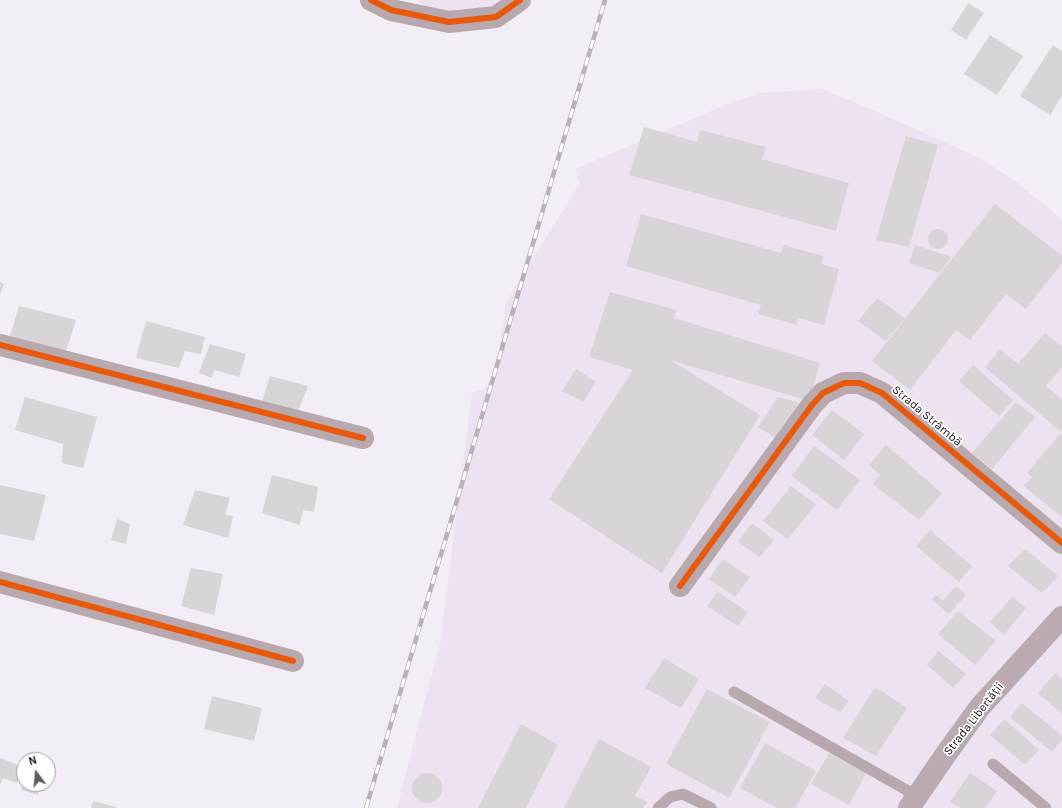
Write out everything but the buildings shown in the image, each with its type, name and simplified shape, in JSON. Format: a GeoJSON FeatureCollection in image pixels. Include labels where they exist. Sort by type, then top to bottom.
{"type":"FeatureCollection","features":[{"type":"Feature","properties":{"kind":"main road","name":"Strada Libertății"},"geometry":{"type":"LineString","coordinates":[[915,803],[980,707],[1062,617]]}},
{"type":"Feature","properties":{"kind":"street"},"geometry":{"type":"LineString","coordinates":[[370,0],[391,10],[449,22],[496,17],[520,0]]}},
{"type":"Feature","properties":{"kind":"street"},"geometry":{"type":"LineString","coordinates":[[0,345],[363,438]]}},
{"type":"Feature","properties":{"kind":"street","name":"Strada Strâmbă"},"geometry":{"type":"LineString","coordinates":[[680,586],[812,405],[823,393],[844,383],[860,383],[882,393],[1062,543]]}},
{"type":"Feature","properties":{"kind":"street"},"geometry":{"type":"LineString","coordinates":[[0,582],[293,661]]}},
{"type":"Feature","properties":{"kind":"lane"},"geometry":{"type":"LineString","coordinates":[[734,692],[915,803]]}},
{"type":"Feature","properties":{"kind":"lane"},"geometry":{"type":"LineString","coordinates":[[993,764],[1046,808]]}},
{"type":"Feature","properties":{"kind":"lane"},"geometry":{"type":"LineString","coordinates":[[658,808],[670,797],[683,794],[711,808]]}},
{"type":"Feature","properties":{"kind":"shaded area"},"geometry":{"type":"Polygon","coordinates":[[[417,0],[520,0],[452,32],[417,0]]]}},
{"type":"Feature","properties":{"kind":"shaded area"},"geometry":{"type":"Polygon","coordinates":[[[822,89],[980,158],[1015,181],[1051,210],[1062,221],[1062,808],[397,808],[440,643],[472,393],[486,388],[496,370],[506,302],[580,183],[575,169],[730,103],[760,93],[822,89]]]}},
{"type":"Feature","properties":{"kind":"railway"},"geometry":{"type":"LineString","coordinates":[[366,808],[605,0]]}},
{"type":"Feature","properties":{"kind":"cycle path"},"geometry":{"type":"LineString","coordinates":[[371,0],[391,10],[449,22],[496,17],[520,0]]}},
{"type":"Feature","properties":{"kind":"cycle path"},"geometry":{"type":"LineString","coordinates":[[0,345],[363,438]]}},
{"type":"Feature","properties":{"kind":"cycle path"},"geometry":{"type":"LineString","coordinates":[[680,586],[812,405],[823,393],[844,383],[860,383],[882,393],[1062,543]]}},
{"type":"Feature","properties":{"kind":"cycle path"},"geometry":{"type":"LineString","coordinates":[[0,582],[293,661]]}}]}
